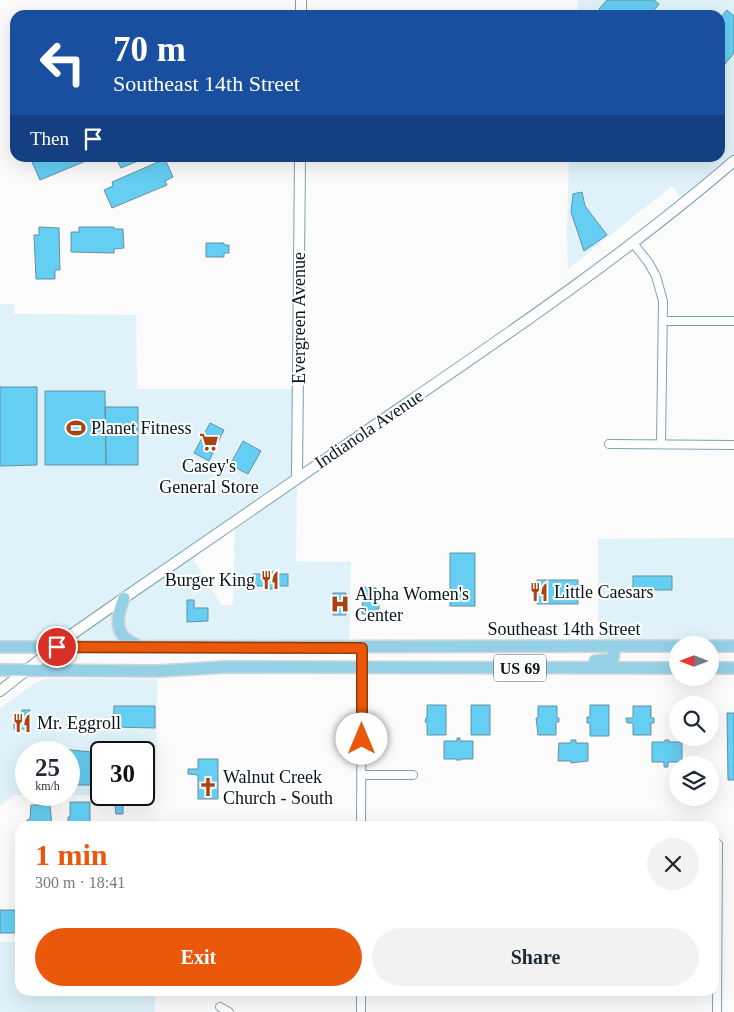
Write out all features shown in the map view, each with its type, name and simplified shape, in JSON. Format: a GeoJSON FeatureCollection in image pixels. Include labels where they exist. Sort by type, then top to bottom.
{"type":"FeatureCollection","features":[{"type":"Feature","properties":{"kind":"main road","name":"Indianola Avenue"},"geometry":{"type":"LineString","coordinates":[[0,691],[124,598],[458,369],[633,243],[685,203],[734,161]]}},
{"type":"Feature","properties":{"kind":"main road","name":"Evergreen Avenue"},"geometry":{"type":"LineString","coordinates":[[297,478],[300,162]]}},
{"type":"Feature","properties":{"kind":"main road"},"geometry":{"type":"LineString","coordinates":[[124,598],[118,615],[119,628],[125,639],[140,646]]}},
{"type":"Feature","properties":{"kind":"main road"},"geometry":{"type":"LineString","coordinates":[[534,668],[547,663],[611,660],[615,654],[615,646]]}},
{"type":"Feature","properties":{"kind":"main road","name":"Southeast 14th Street"},"geometry":{"type":"LineString","coordinates":[[0,647],[362,648],[669,646]]}},
{"type":"Feature","properties":{"kind":"main road"},"geometry":{"type":"LineString","coordinates":[[719,646],[734,646]]}},
{"type":"Feature","properties":{"kind":"main road","name":"US 69"},"geometry":{"type":"LineString","coordinates":[[0,670],[158,672],[226,667],[669,668]]}},
{"type":"Feature","properties":{"kind":"main road"},"geometry":{"type":"LineString","coordinates":[[719,668],[734,668]]}},
{"type":"Feature","properties":{"kind":"street"},"geometry":{"type":"LineString","coordinates":[[633,243],[656,276],[663,301],[661,444]]}},
{"type":"Feature","properties":{"kind":"street"},"geometry":{"type":"LineString","coordinates":[[663,321],[734,321]]}},
{"type":"Feature","properties":{"kind":"street"},"geometry":{"type":"LineString","coordinates":[[609,444],[734,445]]}},
{"type":"Feature","properties":{"kind":"street"},"geometry":{"type":"LineString","coordinates":[[361,821],[362,648]]}},
{"type":"Feature","properties":{"kind":"street"},"geometry":{"type":"LineString","coordinates":[[362,775],[413,775]]}},
{"type":"Feature","properties":{"kind":"street"},"geometry":{"type":"LineString","coordinates":[[361,996],[361,1012]]}},
{"type":"Feature","properties":{"kind":"street"},"geometry":{"type":"LineString","coordinates":[[718,996],[718,1012]]}},
{"type":"Feature","properties":{"kind":"street"},"geometry":{"type":"LineString","coordinates":[[220,1007],[229,1012]]}},
{"type":"Feature","properties":{"kind":"shaded area"},"geometry":{"type":"Polygon","coordinates":[[[578,0],[734,0],[734,161],[685,203],[672,186],[568,269],[569,162],[725,162],[725,10],[578,10],[578,0]]]}},
{"type":"Feature","properties":{"kind":"shaded area"},"geometry":{"type":"Polygon","coordinates":[[[0,304],[14,304],[14,314],[136,315],[137,389],[298,389],[296,561],[351,562],[349,647],[0,647],[0,304]],[[235,522],[190,553],[221,605],[233,605],[235,522]]]}},
{"type":"Feature","properties":{"kind":"shaded area"},"geometry":{"type":"Polygon","coordinates":[[[734,538],[734,646],[719,646],[719,636],[669,636],[669,646],[598,646],[598,539],[734,538]]]}},
{"type":"Feature","properties":{"kind":"shaded area"},"geometry":{"type":"Polygon","coordinates":[[[45,679],[157,679],[156,795],[155,741],[90,741],[90,795],[80,795],[80,741],[15,741],[15,795],[0,806],[0,708],[35,683],[45,679]]]}},
{"type":"Feature","properties":{"kind":"shaded area"},"geometry":{"type":"Polygon","coordinates":[[[0,942],[15,942],[15,996],[155,996],[155,1012],[0,1012],[0,942]]]}},
{"type":"Feature","properties":{"kind":"building"},"geometry":{"type":"Polygon","coordinates":[[[607,0],[654,0],[659,4],[654,10],[599,9],[607,0]]]}},
{"type":"Feature","properties":{"kind":"building"},"geometry":{"type":"Polygon","coordinates":[[[727,10],[734,16],[734,53],[725,64],[725,12],[727,10]]]}},
{"type":"Feature","properties":{"kind":"building"},"geometry":{"type":"Polygon","coordinates":[[[32,162],[83,162],[40,180],[32,162]]]}},
{"type":"Feature","properties":{"kind":"building"},"geometry":{"type":"Polygon","coordinates":[[[118,162],[135,162],[121,168],[118,162]]]}},
{"type":"Feature","properties":{"kind":"building"},"geometry":{"type":"Polygon","coordinates":[[[158,162],[166,162],[173,177],[165,181],[167,185],[112,208],[104,190],[113,186],[112,182],[158,162]]]}},
{"type":"Feature","properties":{"kind":"building"},"geometry":{"type":"Polygon","coordinates":[[[582,192],[585,206],[607,235],[584,251],[571,212],[573,194],[582,192]]]}},
{"type":"Feature","properties":{"kind":"building"},"geometry":{"type":"Polygon","coordinates":[[[39,227],[59,228],[60,270],[55,270],[55,279],[36,279],[34,235],[39,235],[39,227]]]}},
{"type":"Feature","properties":{"kind":"building"},"geometry":{"type":"Polygon","coordinates":[[[79,227],[114,227],[114,229],[123,229],[124,248],[114,249],[114,253],[71,252],[71,232],[79,232],[79,227]]]}},
{"type":"Feature","properties":{"kind":"building"},"geometry":{"type":"Polygon","coordinates":[[[206,243],[224,243],[224,245],[229,245],[229,253],[224,253],[224,257],[206,257],[206,243]]]}},
{"type":"Feature","properties":{"kind":"building"},"geometry":{"type":"Polygon","coordinates":[[[0,387],[37,387],[37,465],[0,466],[0,387]]]}},
{"type":"Feature","properties":{"kind":"building"},"geometry":{"type":"Polygon","coordinates":[[[45,391],[105,391],[106,465],[45,465],[45,391]]]}},
{"type":"Feature","properties":{"kind":"building"},"geometry":{"type":"Polygon","coordinates":[[[105,407],[138,407],[138,465],[106,465],[105,407]]]}},
{"type":"Feature","properties":{"kind":"building","name":"Casey's General Store"},"geometry":{"type":"Polygon","coordinates":[[[210,423],[224,430],[209,461],[194,453],[210,423]]]}},
{"type":"Feature","properties":{"kind":"building","name":"Casey's General Store"},"geometry":{"type":"Polygon","coordinates":[[[243,441],[261,451],[248,474],[230,465],[243,441]]]}},
{"type":"Feature","properties":{"kind":"building"},"geometry":{"type":"Polygon","coordinates":[[[450,553],[475,553],[475,606],[450,606],[450,553]]]}},
{"type":"Feature","properties":{"kind":"building","name":"Burger King"},"geometry":{"type":"Polygon","coordinates":[[[270,572],[288,574],[288,586],[278,586],[278,589],[265,589],[265,586],[253,586],[253,574],[270,574],[270,572]]]}},
{"type":"Feature","properties":{"kind":"building"},"geometry":{"type":"Polygon","coordinates":[[[633,576],[672,576],[672,590],[633,590],[633,576]]]}},
{"type":"Feature","properties":{"kind":"building"},"geometry":{"type":"Polygon","coordinates":[[[537,580],[578,580],[578,604],[537,604],[537,580]]]}},
{"type":"Feature","properties":{"kind":"building"},"geometry":{"type":"Polygon","coordinates":[[[363,587],[376,588],[376,605],[379,605],[379,609],[376,609],[376,614],[362,614],[363,587]]]}},
{"type":"Feature","properties":{"kind":"building","name":"Alpha Women's Center"},"geometry":{"type":"Polygon","coordinates":[[[333,593],[346,593],[346,615],[333,615],[333,593]]]}},
{"type":"Feature","properties":{"kind":"building"},"geometry":{"type":"Polygon","coordinates":[[[187,600],[194,600],[194,608],[208,608],[208,621],[187,622],[187,600]]]}},
{"type":"Feature","properties":{"kind":"building"},"geometry":{"type":"Polygon","coordinates":[[[427,705],[446,705],[446,735],[427,735],[427,722],[425,722],[427,718],[427,705]]]}},
{"type":"Feature","properties":{"kind":"building"},"geometry":{"type":"Polygon","coordinates":[[[471,705],[490,705],[490,735],[471,735],[471,705]]]}},
{"type":"Feature","properties":{"kind":"building"},"geometry":{"type":"Polygon","coordinates":[[[590,705],[609,705],[609,736],[590,736],[590,723],[587,723],[587,717],[590,717],[590,705]]]}},
{"type":"Feature","properties":{"kind":"building"},"geometry":{"type":"Polygon","coordinates":[[[114,706],[155,706],[155,728],[113,727],[114,706]]]}},
{"type":"Feature","properties":{"kind":"building"},"geometry":{"type":"Polygon","coordinates":[[[538,706],[557,706],[559,722],[556,722],[556,735],[538,735],[536,718],[538,718],[538,706]]]}},
{"type":"Feature","properties":{"kind":"building"},"geometry":{"type":"Polygon","coordinates":[[[633,706],[651,706],[651,718],[654,718],[654,723],[651,723],[651,735],[633,735],[633,723],[627,723],[626,718],[633,718],[633,706]]]}},
{"type":"Feature","properties":{"kind":"building","name":"Mr. Eggroll"},"geometry":{"type":"Polygon","coordinates":[[[22,710],[30,710],[30,729],[14,729],[14,716],[22,716],[22,710]]]}},
{"type":"Feature","properties":{"kind":"building"},"geometry":{"type":"Polygon","coordinates":[[[727,713],[734,713],[734,780],[728,780],[727,713]]]}},
{"type":"Feature","properties":{"kind":"building"},"geometry":{"type":"Polygon","coordinates":[[[457,738],[460,738],[460,741],[473,741],[473,759],[444,759],[444,741],[457,741],[457,738]]]}},
{"type":"Feature","properties":{"kind":"building"},"geometry":{"type":"Polygon","coordinates":[[[571,740],[576,740],[576,743],[588,743],[588,761],[571,763],[571,761],[558,761],[559,743],[571,743],[571,740]]]}},
{"type":"Feature","properties":{"kind":"building"},"geometry":{"type":"Polygon","coordinates":[[[669,740],[669,746],[682,746],[682,756],[669,756],[668,767],[664,767],[664,762],[652,762],[652,742],[669,740]]]}},
{"type":"Feature","properties":{"kind":"building"},"geometry":{"type":"Polygon","coordinates":[[[80,751],[90,752],[90,785],[80,785],[80,751]]]}},
{"type":"Feature","properties":{"kind":"building","name":"Walnut Creek Church - South"},"geometry":{"type":"Polygon","coordinates":[[[198,759],[218,759],[218,799],[198,799],[198,775],[188,774],[188,769],[198,769],[198,759]]]}},
{"type":"Feature","properties":{"kind":"building"},"geometry":{"type":"Polygon","coordinates":[[[80,802],[90,802],[90,821],[68,821],[68,817],[70,817],[70,806],[80,806],[80,802]]]}},
{"type":"Feature","properties":{"kind":"building"},"geometry":{"type":"Polygon","coordinates":[[[31,806],[50,806],[52,821],[27,820],[30,819],[31,806]]]}},
{"type":"Feature","properties":{"kind":"building"},"geometry":{"type":"Polygon","coordinates":[[[115,806],[123,806],[123,814],[116,814],[115,806]]]}},
{"type":"Feature","properties":{"kind":"building"},"geometry":{"type":"Polygon","coordinates":[[[0,910],[15,910],[15,933],[0,933],[0,910]]]}},
{"type":"Feature","properties":{"kind":"place","name":"Planet Fitness"},"geometry":{"type":"Point","coordinates":[76,428]}},
{"type":"Feature","properties":{"kind":"place","name":"Casey's General Store"},"geometry":{"type":"Point","coordinates":[209,442]}},
{"type":"Feature","properties":{"kind":"place","name":"Burger King"},"geometry":{"type":"Point","coordinates":[270,580]}},
{"type":"Feature","properties":{"kind":"place","name":"Little Caesars"},"geometry":{"type":"Point","coordinates":[539,592]}},
{"type":"Feature","properties":{"kind":"place","name":"Alpha Women's Center"},"geometry":{"type":"Point","coordinates":[340,604]}},
{"type":"Feature","properties":{"kind":"place","name":"Mr. Eggroll"},"geometry":{"type":"Point","coordinates":[22,723]}},
{"type":"Feature","properties":{"kind":"place","name":"Walnut Creek Church - South"},"geometry":{"type":"Point","coordinates":[208,787]}},
{"type":"Feature","properties":{"kind":"route"},"geometry":{"type":"LineString","coordinates":[[57,647],[362,648],[362,739]]}}]}
